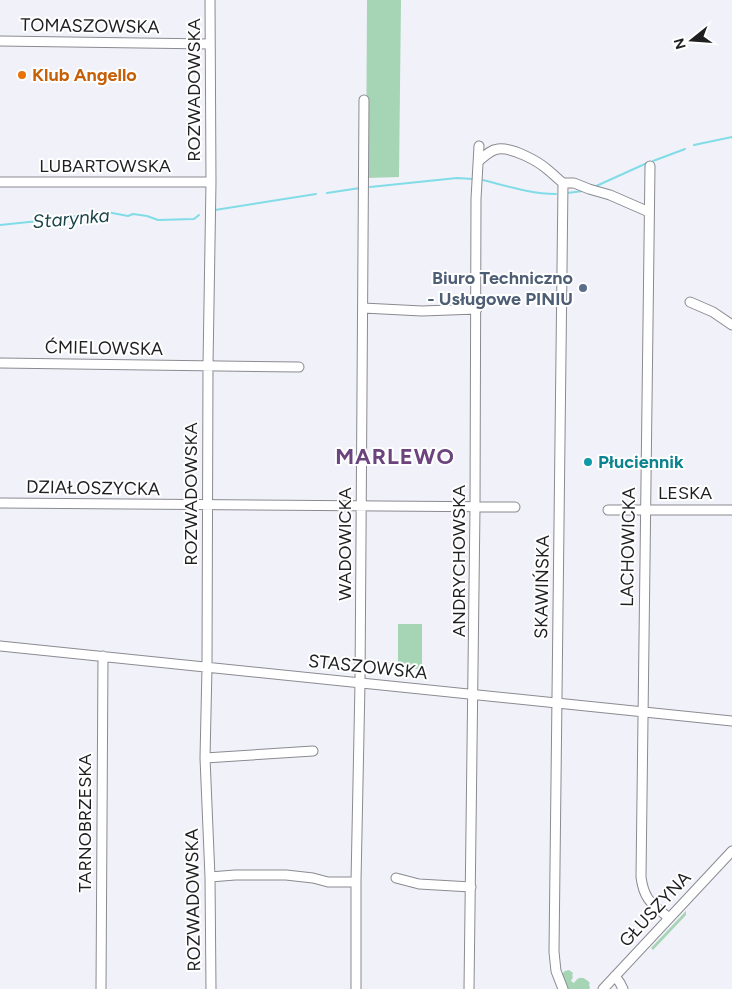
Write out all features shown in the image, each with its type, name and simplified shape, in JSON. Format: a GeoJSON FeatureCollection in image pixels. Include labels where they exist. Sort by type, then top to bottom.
{"type":"FeatureCollection","features":[{"type":"Feature","properties":{"kind":"street","name":"ROZWADOWSKA"},"geometry":{"type":"LineString","coordinates":[[210,0],[205,758],[212,989]]}},
{"type":"Feature","properties":{"kind":"street","name":"TOMASZOWSKA"},"geometry":{"type":"LineString","coordinates":[[0,41],[210,44]]}},
{"type":"Feature","properties":{"kind":"street","name":"WADOWICKA"},"geometry":{"type":"LineString","coordinates":[[356,989],[364,100]]}},
{"type":"Feature","properties":{"kind":"street","name":"ANDRYCHOWSKA"},"geometry":{"type":"LineString","coordinates":[[470,989],[476,508],[476,199],[480,146]]}},
{"type":"Feature","properties":{"kind":"street"},"geometry":{"type":"LineString","coordinates":[[479,161],[488,153],[497,149],[506,149],[523,154],[547,169],[562,184],[574,182],[649,212]]}},
{"type":"Feature","properties":{"kind":"street","name":"LACHOWICKA"},"geometry":{"type":"LineString","coordinates":[[650,166],[642,882],[648,900],[669,918]]}},
{"type":"Feature","properties":{"kind":"street","name":"LUBARTOWSKA"},"geometry":{"type":"LineString","coordinates":[[0,182],[210,182]]}},
{"type":"Feature","properties":{"kind":"street","name":"SKAWIŃSKA"},"geometry":{"type":"LineString","coordinates":[[562,184],[554,952],[556,971],[563,989]]}},
{"type":"Feature","properties":{"kind":"street"},"geometry":{"type":"LineString","coordinates":[[690,302],[713,312],[732,325]]}},
{"type":"Feature","properties":{"kind":"street"},"geometry":{"type":"LineString","coordinates":[[363,308],[422,311],[477,309]]}},
{"type":"Feature","properties":{"kind":"street","name":"ĆMIELOWSKA"},"geometry":{"type":"LineString","coordinates":[[0,363],[299,367]]}},
{"type":"Feature","properties":{"kind":"street","name":"DZIAŁOSZYCKA"},"geometry":{"type":"LineString","coordinates":[[0,503],[516,507]]}},
{"type":"Feature","properties":{"kind":"street","name":"LESKA"},"geometry":{"type":"LineString","coordinates":[[608,510],[732,510]]}},
{"type":"Feature","properties":{"kind":"street","name":"STASZOWSKA"},"geometry":{"type":"LineString","coordinates":[[0,646],[732,721]]}},
{"type":"Feature","properties":{"kind":"street","name":"TARNOBRZESKA"},"geometry":{"type":"LineString","coordinates":[[101,989],[103,656]]}},
{"type":"Feature","properties":{"kind":"street"},"geometry":{"type":"LineString","coordinates":[[205,758],[313,751]]}},
{"type":"Feature","properties":{"kind":"street","name":"GŁUSZYNA"},"geometry":{"type":"LineString","coordinates":[[603,989],[732,850]]}},
{"type":"Feature","properties":{"kind":"street"},"geometry":{"type":"LineString","coordinates":[[210,876],[286,875],[328,882],[356,882]]}},
{"type":"Feature","properties":{"kind":"street"},"geometry":{"type":"LineString","coordinates":[[396,878],[419,884],[471,886]]}},
{"type":"Feature","properties":{"kind":"street"},"geometry":{"type":"LineString","coordinates":[[615,976],[620,982],[622,989]]}},
{"type":"Feature","properties":{"kind":"green space"},"geometry":{"type":"Polygon","coordinates":[[[367,0],[401,0],[399,177],[366,178],[367,0]]]}},
{"type":"Feature","properties":{"kind":"green space"},"geometry":{"type":"Polygon","coordinates":[[[398,624],[422,624],[422,669],[398,669],[398,624]]]}},
{"type":"Feature","properties":{"kind":"green space"},"geometry":{"type":"Polygon","coordinates":[[[686,911],[686,915],[653,950],[651,948],[686,911]]]}},
{"type":"Feature","properties":{"kind":"green space"},"geometry":{"type":"Polygon","coordinates":[[[569,970],[573,973],[571,981],[574,983],[580,978],[584,978],[590,983],[590,988],[566,989],[562,974],[569,970]]]}},
{"type":"Feature","properties":{"kind":"waterway","name":"Starynka"},"geometry":{"type":"LineString","coordinates":[[694,145],[732,137]]}},
{"type":"Feature","properties":{"kind":"waterway","name":"Starynka"},"geometry":{"type":"LineString","coordinates":[[653,161],[685,149]]}},
{"type":"Feature","properties":{"kind":"waterway","name":"Starynka"},"geometry":{"type":"LineString","coordinates":[[594,187],[647,163]]}},
{"type":"Feature","properties":{"kind":"waterway","name":"Starynka"},"geometry":{"type":"LineString","coordinates":[[370,187],[457,178],[473,179]]}},
{"type":"Feature","properties":{"kind":"waterway","name":"Starynka"},"geometry":{"type":"LineString","coordinates":[[483,180],[528,191],[556,194]]}},
{"type":"Feature","properties":{"kind":"waterway","name":"Starynka"},"geometry":{"type":"LineString","coordinates":[[327,193],[360,188]]}},
{"type":"Feature","properties":{"kind":"waterway","name":"Starynka"},"geometry":{"type":"LineString","coordinates":[[567,193],[583,191]]}},
{"type":"Feature","properties":{"kind":"waterway","name":"Starynka"},"geometry":{"type":"LineString","coordinates":[[215,210],[316,194]]}},
{"type":"Feature","properties":{"kind":"waterway","name":"Starynka"},"geometry":{"type":"LineString","coordinates":[[0,225],[107,212],[128,216],[133,214],[147,216],[158,220],[194,219],[199,215]]}},
{"type":"Feature","properties":{"kind":"place","name":"Klub Angello"},"geometry":{"type":"Point","coordinates":[22,75]}},
{"type":"Feature","properties":{"kind":"place","name":"Biuro Techniczno - Usługowe PINIU"},"geometry":{"type":"Point","coordinates":[583,288]}},
{"type":"Feature","properties":{"kind":"place","name":"Płuciennik"},"geometry":{"type":"Point","coordinates":[588,462]}},
{"type":"Feature","properties":{"kind":"district","name":"MARLEWO"},"geometry":{"type":"Point","coordinates":[395,456]}}]}
